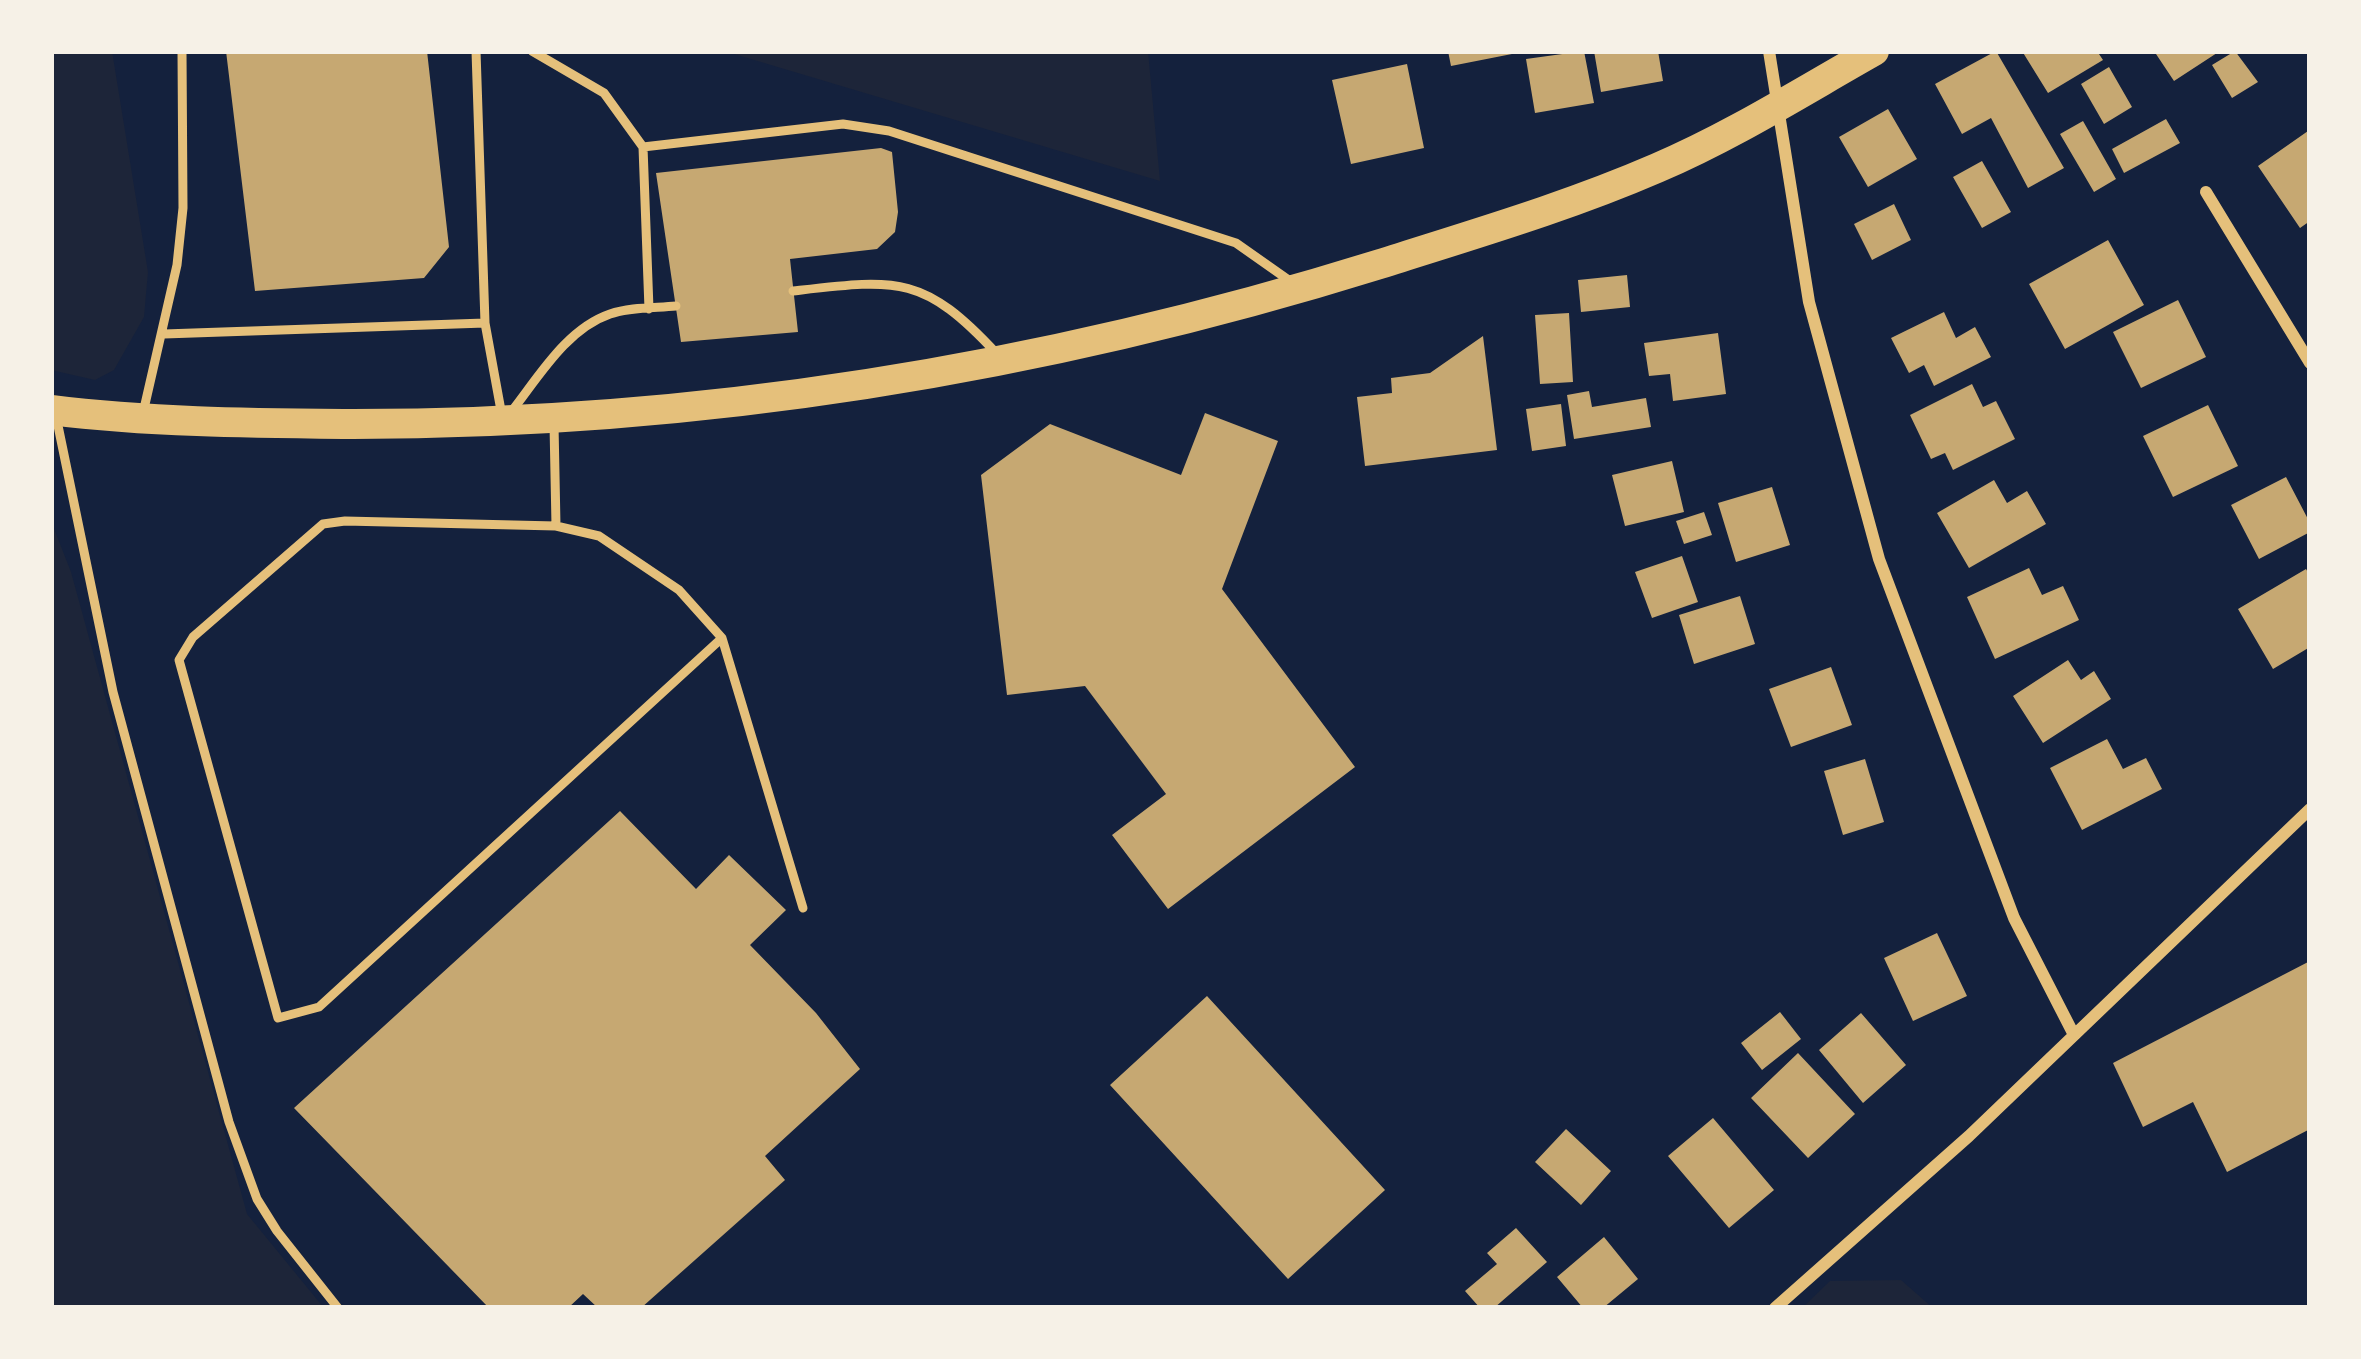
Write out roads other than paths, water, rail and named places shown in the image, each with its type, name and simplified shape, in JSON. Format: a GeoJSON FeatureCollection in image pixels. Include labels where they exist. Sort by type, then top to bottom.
{"type":"FeatureCollection","features":[{"type":"Feature","properties":{"kind":"main road"},"geometry":{"type":"LineString","coordinates":[[53,411],[362,424],[504,421],[761,401],[1004,363],[1175,324],[1572,204],[1664,166],[1874,51]]}},
{"type":"Feature","properties":{"kind":"street"},"geometry":{"type":"LineString","coordinates":[[1769,51],[1809,302],[1879,560],[2014,918],[2073,1033]]}},
{"type":"Feature","properties":{"kind":"street"},"geometry":{"type":"LineString","coordinates":[[2206,192],[2310,363]]}},
{"type":"Feature","properties":{"kind":"street"},"geometry":{"type":"LineString","coordinates":[[1775,1308],[1969,1136],[2310,809]]}},
{"type":"Feature","properties":{"kind":"lane"},"geometry":{"type":"LineString","coordinates":[[142,418],[164,334],[183,208],[182,51]]}},
{"type":"Feature","properties":{"kind":"lane"},"geometry":{"type":"LineString","coordinates":[[476,51],[485,322],[504,421]]}},
{"type":"Feature","properties":{"kind":"lane"},"geometry":{"type":"LineString","coordinates":[[532,51],[604,93],[644,147],[649,309]]}},
{"type":"Feature","properties":{"kind":"lane"},"geometry":{"type":"LineString","coordinates":[[644,147],[843,124],[890,130],[1236,243],[1300,289]]}},
{"type":"Feature","properties":{"kind":"lane"},"geometry":{"type":"LineString","coordinates":[[793,291],[856,284],[901,286],[935,296],[964,319],[1004,363]]}},
{"type":"Feature","properties":{"kind":"lane"},"geometry":{"type":"LineString","coordinates":[[504,421],[584,327],[612,313],[676,306]]}},
{"type":"Feature","properties":{"kind":"lane"},"geometry":{"type":"LineString","coordinates":[[164,334],[485,322]]}},
{"type":"Feature","properties":{"kind":"lane"},"geometry":{"type":"LineString","coordinates":[[53,411],[118,713],[229,1122],[257,1199],[338,1308]]}},
{"type":"Feature","properties":{"kind":"lane"},"geometry":{"type":"LineString","coordinates":[[554,418],[556,526]]}},
{"type":"Feature","properties":{"kind":"lane"},"geometry":{"type":"LineString","coordinates":[[722,638],[319,1006],[278,1018],[179,660],[193,637],[323,524],[556,526],[599,536],[679,590],[722,638],[803,908]]}}]}
